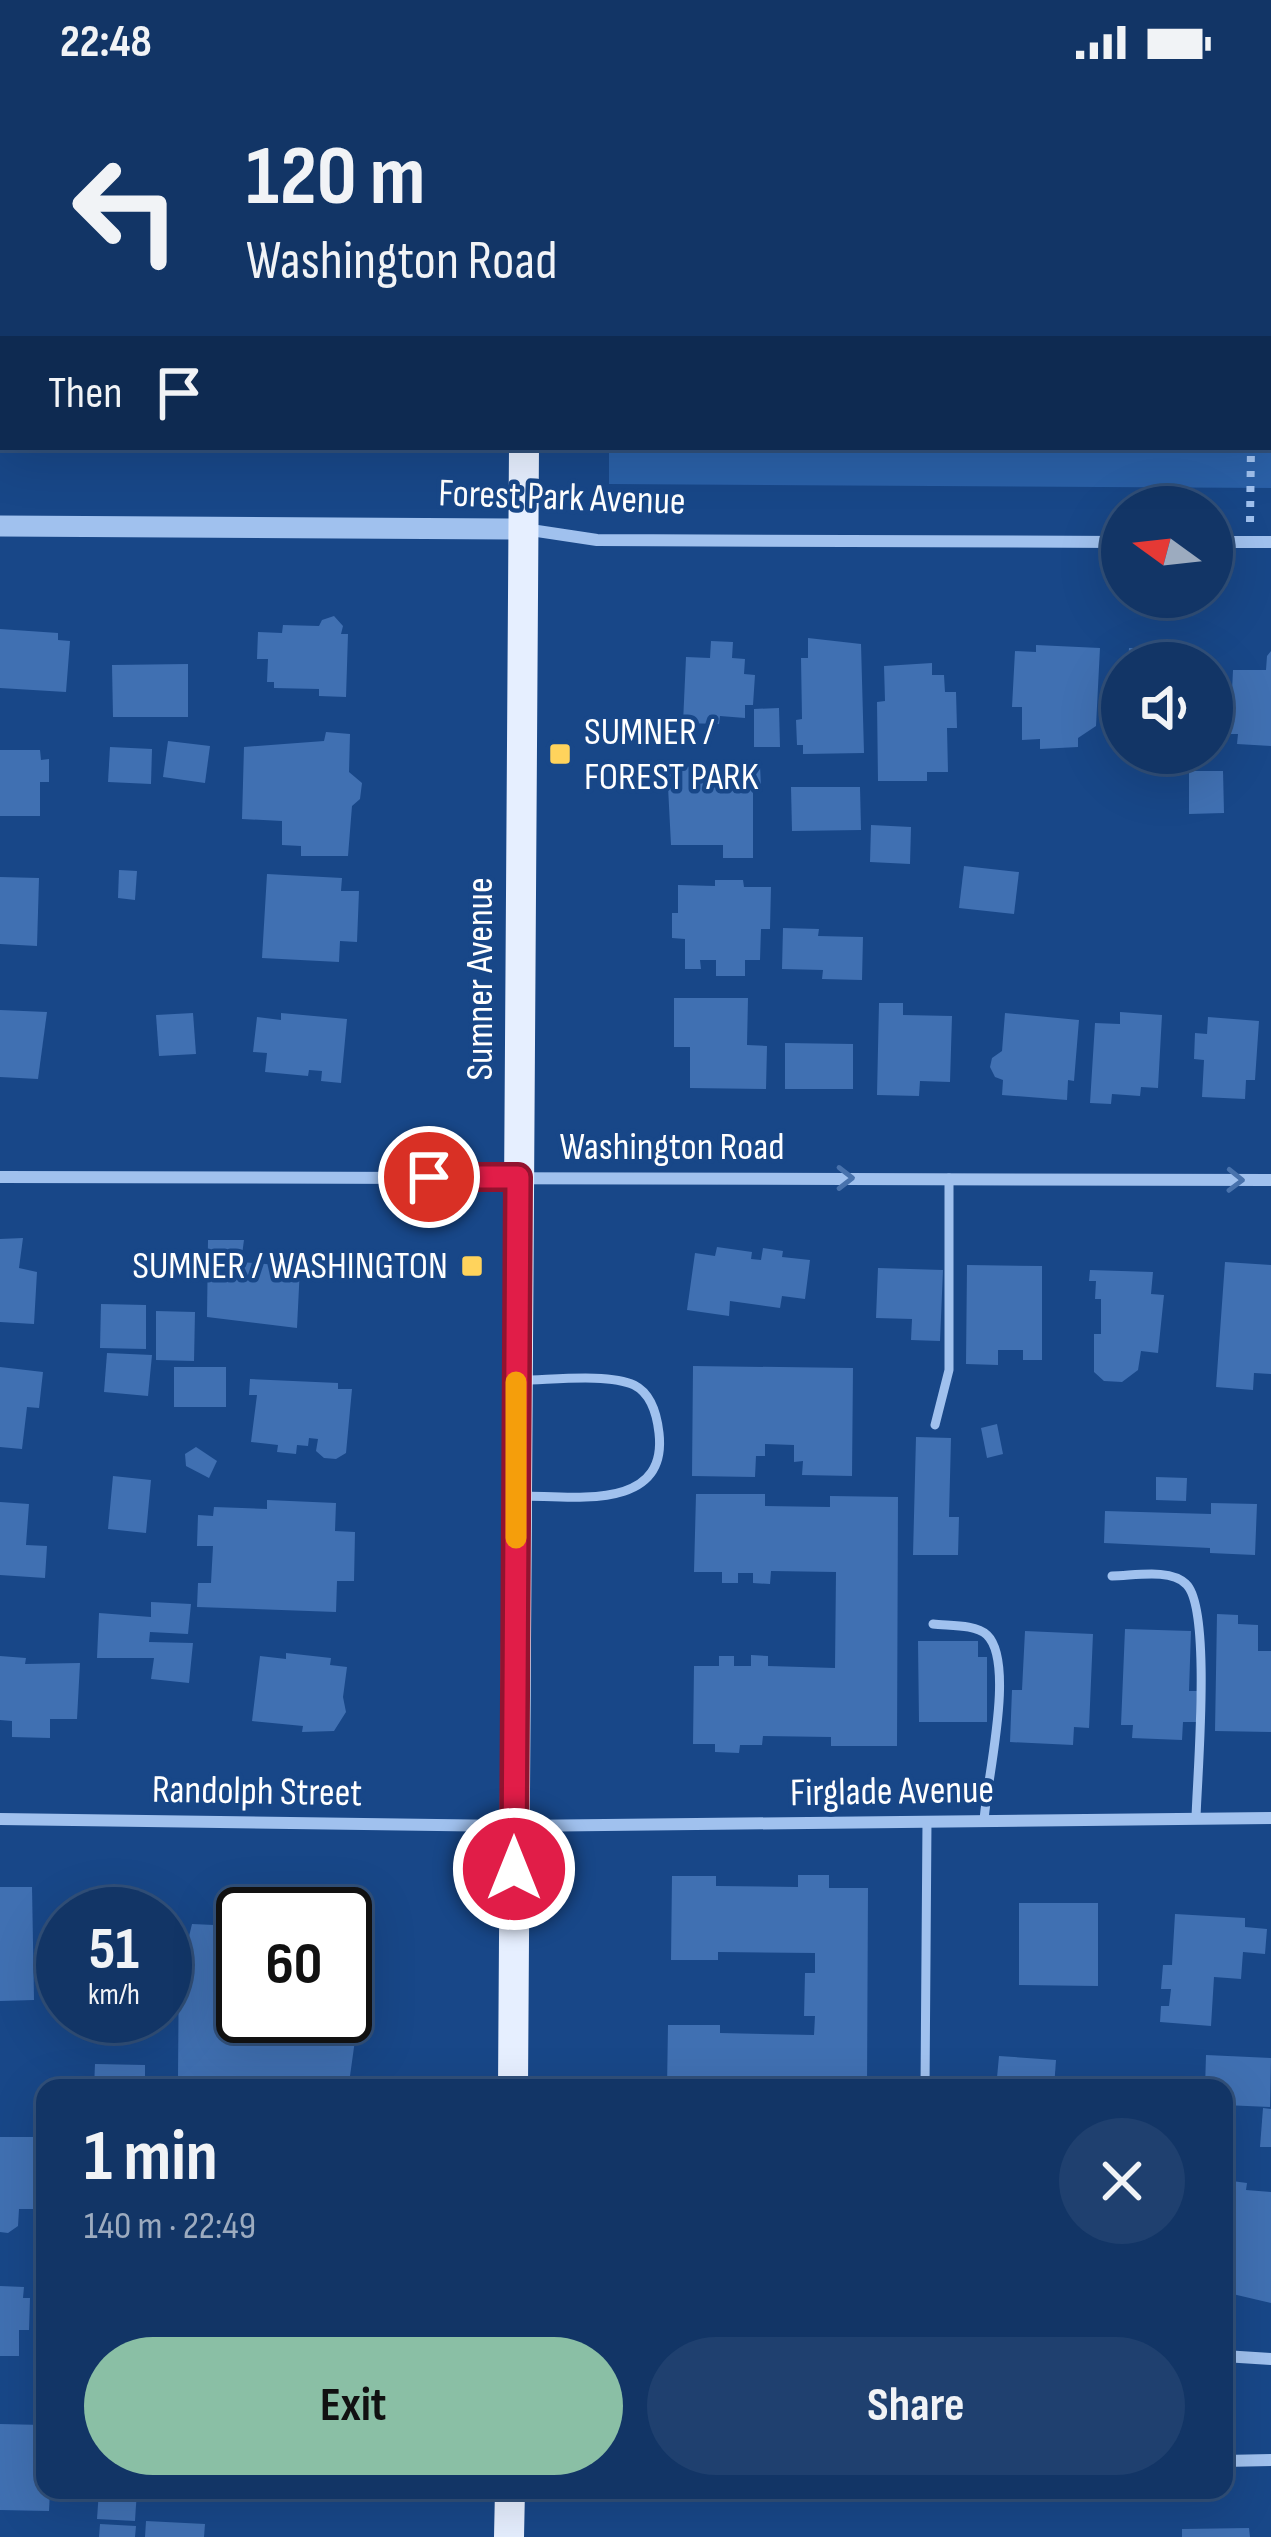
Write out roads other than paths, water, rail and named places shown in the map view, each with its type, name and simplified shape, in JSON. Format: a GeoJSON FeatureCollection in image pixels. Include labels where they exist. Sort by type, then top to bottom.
{"type":"FeatureCollection","features":[{"type":"Feature","properties":{"kind":"main road","name":"Sumner Avenue"},"geometry":{"type":"LineString","coordinates":[[512,2079],[524,450]]}},
{"type":"Feature","properties":{"kind":"main road"},"geometry":{"type":"LineString","coordinates":[[509,2537],[510,2499]]}},
{"type":"Feature","properties":{"kind":"street","name":"Forest Park Avenue"},"geometry":{"type":"LineString","coordinates":[[0,526],[523,529],[597,540],[1101,542]]}},
{"type":"Feature","properties":{"kind":"street"},"geometry":{"type":"LineString","coordinates":[[1233,542],[1271,542]]}},
{"type":"Feature","properties":{"kind":"street","name":"Washington Road"},"geometry":{"type":"LineString","coordinates":[[0,1177],[1271,1180]]}},
{"type":"Feature","properties":{"kind":"street","name":"Firglade Avenue"},"geometry":{"type":"LineString","coordinates":[[514,1826],[1271,1817]]}},
{"type":"Feature","properties":{"kind":"street","name":"Randolph Street"},"geometry":{"type":"LineString","coordinates":[[0,1819],[514,1826]]}},
{"type":"Feature","properties":{"kind":"street"},"geometry":{"type":"LineString","coordinates":[[1233,2357],[1271,2359]]}},
{"type":"Feature","properties":{"kind":"street"},"geometry":{"type":"LineString","coordinates":[[1233,2461],[1271,2460]]}},
{"type":"Feature","properties":{"kind":"lane"},"geometry":{"type":"LineString","coordinates":[[935,1425],[949,1370],[949,1178]]}},
{"type":"Feature","properties":{"kind":"lane"},"geometry":{"type":"LineString","coordinates":[[516,1380],[620,1381],[638,1387],[656,1412],[660,1456],[649,1476],[635,1488],[610,1496],[516,1496]]}},
{"type":"Feature","properties":{"kind":"lane"},"geometry":{"type":"LineString","coordinates":[[1112,1576],[1168,1575],[1186,1582],[1198,1604],[1201,1698],[1196,1818]]}},
{"type":"Feature","properties":{"kind":"lane"},"geometry":{"type":"LineString","coordinates":[[933,1624],[982,1630],[992,1641],[998,1665],[997,1724],[984,1821]]}},
{"type":"Feature","properties":{"kind":"lane"},"geometry":{"type":"LineString","coordinates":[[925,2079],[927,1821]]}},
{"type":"Feature","properties":{"kind":"place","name":"SUMNER / FOREST PARK"},"geometry":{"type":"Point","coordinates":[560,754]}},
{"type":"Feature","properties":{"kind":"place","name":"SUMNER / WASHINGTON"},"geometry":{"type":"Point","coordinates":[472,1266]}}]}
